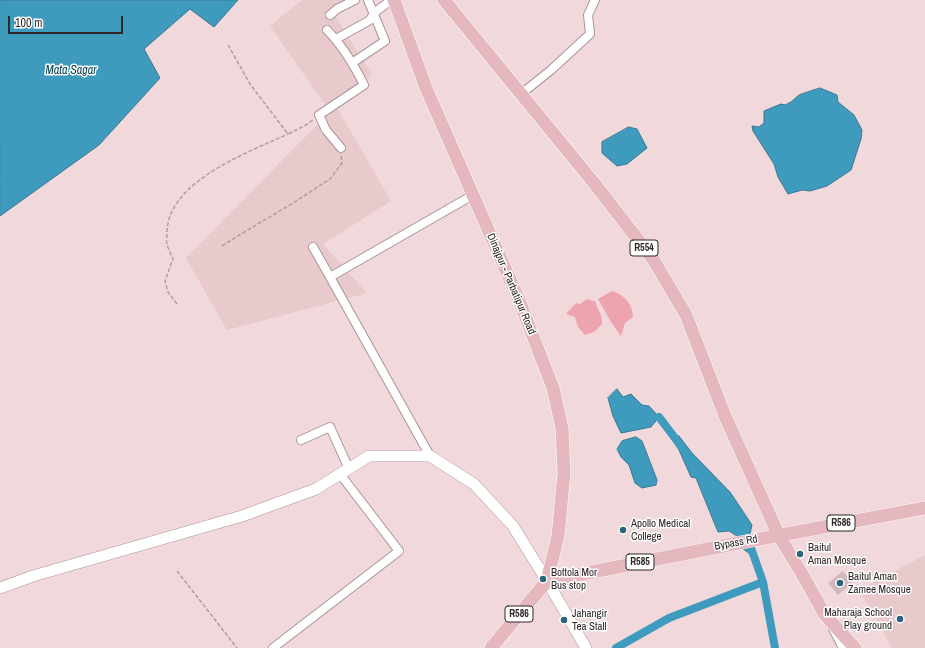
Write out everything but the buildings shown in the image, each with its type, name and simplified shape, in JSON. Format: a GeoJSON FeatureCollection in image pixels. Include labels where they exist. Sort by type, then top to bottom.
{"type":"FeatureCollection","features":[{"type":"Feature","properties":{"kind":"main road","name":"Dinajpur - Parbatipur Road"},"geometry":{"type":"LineString","coordinates":[[392,0],[426,88],[519,300],[553,388],[562,428],[564,473],[558,536],[547,581]]}},
{"type":"Feature","properties":{"kind":"main road","name":"R554"},"geometry":{"type":"LineString","coordinates":[[444,0],[594,183],[653,259],[686,315],[725,416],[779,536],[825,615],[855,648]]}},
{"type":"Feature","properties":{"kind":"main road","name":"Bypass Rd"},"geometry":{"type":"LineString","coordinates":[[547,581],[925,508]]}},
{"type":"Feature","properties":{"kind":"main road","name":"R586"},"geometry":{"type":"LineString","coordinates":[[491,648],[547,581]]}},
{"type":"Feature","properties":{"kind":"street"},"geometry":{"type":"LineString","coordinates":[[330,15],[337,9],[355,0]]}},
{"type":"Feature","properties":{"kind":"street"},"geometry":{"type":"LineString","coordinates":[[352,63],[384,41],[368,0]]}},
{"type":"Feature","properties":{"kind":"street"},"geometry":{"type":"LineString","coordinates":[[336,39],[370,20],[374,13],[392,0]]}},
{"type":"Feature","properties":{"kind":"street"},"geometry":{"type":"LineString","coordinates":[[521,94],[551,70],[590,34],[588,15],[595,0]]}},
{"type":"Feature","properties":{"kind":"street"},"geometry":{"type":"LineString","coordinates":[[327,30],[336,39],[364,85],[319,115],[326,130],[341,148]]}},
{"type":"Feature","properties":{"kind":"street"},"geometry":{"type":"LineString","coordinates":[[330,277],[473,195]]}},
{"type":"Feature","properties":{"kind":"street"},"geometry":{"type":"LineString","coordinates":[[313,247],[430,456],[474,484],[513,526],[586,648]]}},
{"type":"Feature","properties":{"kind":"street"},"geometry":{"type":"LineString","coordinates":[[273,648],[399,551],[345,471],[330,426],[301,440]]}},
{"type":"Feature","properties":{"kind":"street"},"geometry":{"type":"LineString","coordinates":[[0,588],[33,576],[242,516],[316,489],[369,456],[430,456]]}},
{"type":"Feature","properties":{"kind":"street"},"geometry":{"type":"LineString","coordinates":[[825,615],[843,648]]}},
{"type":"Feature","properties":{"kind":"path"},"geometry":{"type":"LineString","coordinates":[[228,45],[250,84],[288,134]]}},
{"type":"Feature","properties":{"kind":"path"},"geometry":{"type":"LineString","coordinates":[[177,304],[168,292],[165,281],[173,259],[166,244],[167,224],[172,210],[201,178],[222,165],[306,125],[319,115]]}},
{"type":"Feature","properties":{"kind":"path"},"geometry":{"type":"LineString","coordinates":[[222,246],[294,203],[330,179],[342,163],[341,148]]}},
{"type":"Feature","properties":{"kind":"path"},"geometry":{"type":"LineString","coordinates":[[177,571],[238,648]]}},
{"type":"Feature","properties":{"kind":"shaded area"},"geometry":{"type":"Polygon","coordinates":[[[302,0],[349,0],[336,17],[372,75],[326,106],[270,26],[302,0]]]}},
{"type":"Feature","properties":{"kind":"shaded area"},"geometry":{"type":"Polygon","coordinates":[[[336,106],[391,201],[323,244],[367,293],[227,330],[186,258],[336,106]]]}},
{"type":"Feature","properties":{"kind":"shaded area"},"geometry":{"type":"Polygon","coordinates":[[[612,291],[624,297],[630,304],[633,313],[633,317],[625,323],[621,336],[598,299],[612,291]]]}},
{"type":"Feature","properties":{"kind":"shaded area"},"geometry":{"type":"Polygon","coordinates":[[[587,299],[596,302],[602,317],[602,324],[594,332],[585,335],[578,327],[575,317],[566,314],[576,303],[580,304],[587,299]]]}},
{"type":"Feature","properties":{"kind":"shaded area","name":"Maharaja School Play ground"},"geometry":{"type":"Polygon","coordinates":[[[925,555],[925,648],[892,648],[859,590],[925,555]]]}},
{"type":"Feature","properties":{"kind":"water","name":"Mata Sagar"},"geometry":{"type":"Polygon","coordinates":[[[0,0],[238,0],[214,27],[190,9],[144,49],[160,78],[99,145],[0,216],[0,0]]]}},
{"type":"Feature","properties":{"kind":"water"},"geometry":{"type":"Polygon","coordinates":[[[820,88],[837,95],[838,102],[854,115],[862,130],[861,139],[851,170],[827,186],[810,191],[802,190],[788,194],[778,177],[774,164],[753,131],[752,126],[759,127],[764,123],[764,111],[781,104],[785,105],[799,95],[820,88]]]}},
{"type":"Feature","properties":{"kind":"water"},"geometry":{"type":"Polygon","coordinates":[[[629,127],[637,129],[647,148],[627,164],[617,166],[602,153],[602,142],[629,127]]]}},
{"type":"Feature","properties":{"kind":"water"},"geometry":{"type":"Polygon","coordinates":[[[617,389],[623,397],[631,394],[642,405],[649,406],[659,417],[651,427],[621,433],[613,416],[608,398],[617,389]]]}},
{"type":"Feature","properties":{"kind":"water"},"geometry":{"type":"Polygon","coordinates":[[[679,436],[692,453],[730,492],[752,525],[750,534],[754,557],[742,548],[737,536],[729,531],[718,532],[696,478],[691,477],[679,450],[671,438],[679,436]]]}},
{"type":"Feature","properties":{"kind":"water"},"geometry":{"type":"Polygon","coordinates":[[[636,437],[642,441],[657,480],[656,485],[642,488],[635,483],[629,465],[621,457],[617,449],[622,441],[636,437]]]}},
{"type":"Feature","properties":{"kind":"waterway"},"geometry":{"type":"LineString","coordinates":[[659,417],[681,446]]}},
{"type":"Feature","properties":{"kind":"waterway"},"geometry":{"type":"LineString","coordinates":[[751,548],[763,582],[775,648]]}},
{"type":"Feature","properties":{"kind":"waterway"},"geometry":{"type":"LineString","coordinates":[[616,648],[669,618],[763,582]]}},
{"type":"Feature","properties":{"kind":"place","name":"Apollo Medical College"},"geometry":{"type":"Point","coordinates":[623,530]}},
{"type":"Feature","properties":{"kind":"place","name":"Baitul Aman Mosque"},"geometry":{"type":"Point","coordinates":[800,554]}},
{"type":"Feature","properties":{"kind":"place","name":"Bottola Mor Bus stop"},"geometry":{"type":"Point","coordinates":[543,579]}},
{"type":"Feature","properties":{"kind":"place","name":"Baitul Aman Zamee Mosque"},"geometry":{"type":"Point","coordinates":[840,583]}},
{"type":"Feature","properties":{"kind":"place","name":"Maharaja School Play ground"},"geometry":{"type":"Point","coordinates":[900,619]}},
{"type":"Feature","properties":{"kind":"place","name":"Jahangir Tea Stall"},"geometry":{"type":"Point","coordinates":[564,620]}}]}
